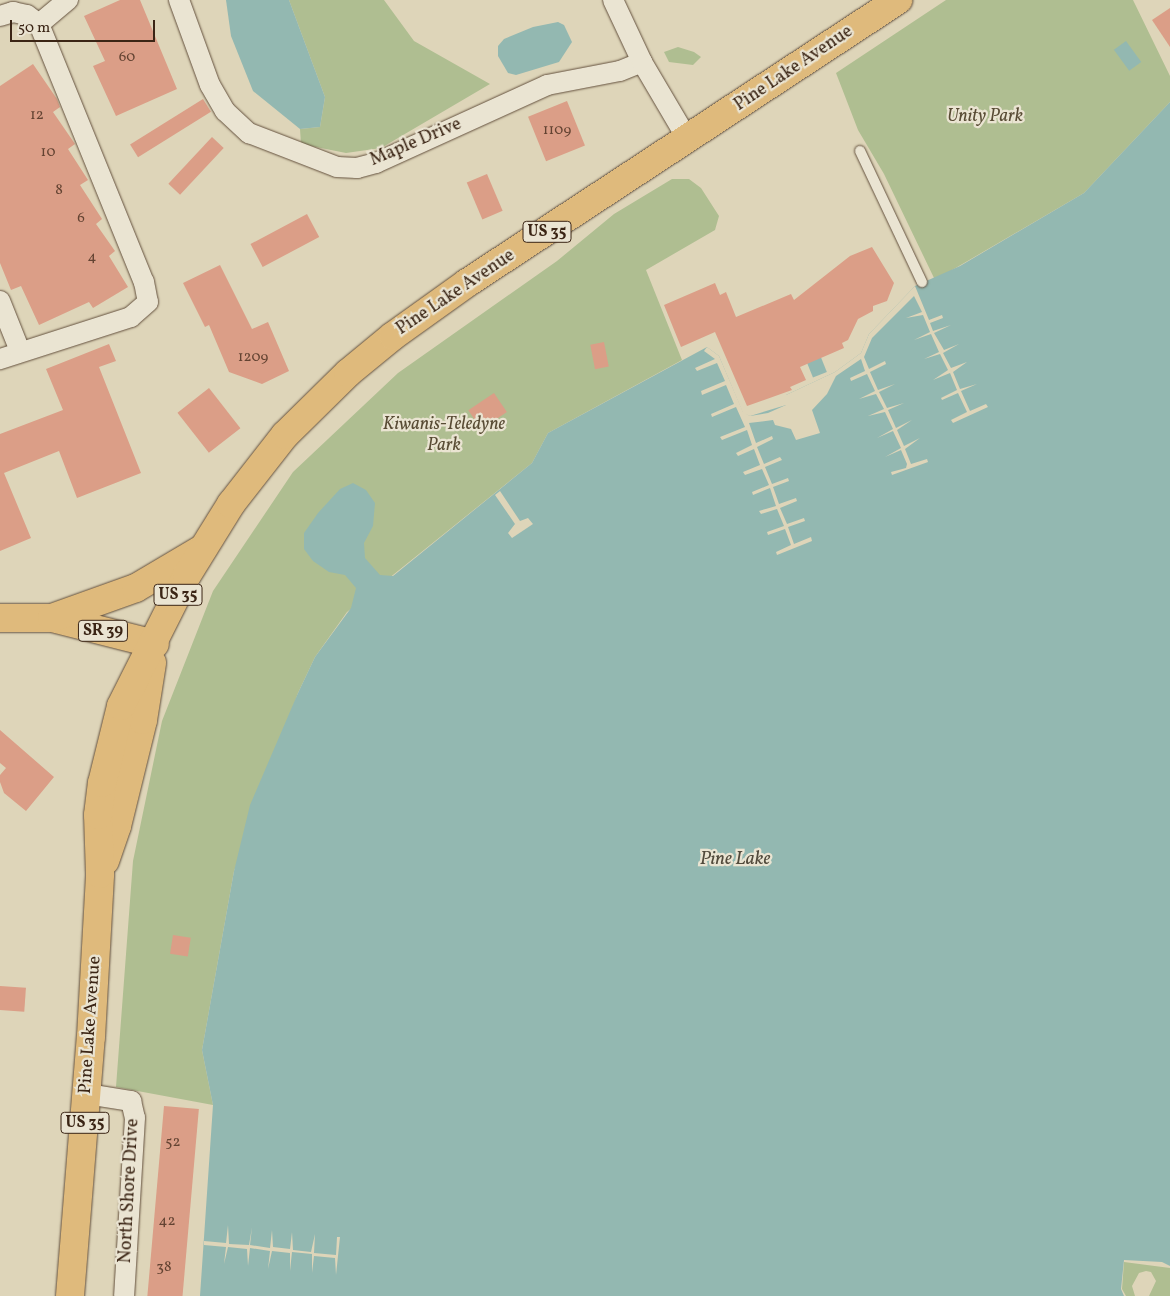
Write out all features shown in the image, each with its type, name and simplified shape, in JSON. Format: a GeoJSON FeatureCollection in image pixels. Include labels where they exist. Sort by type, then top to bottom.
{"type":"FeatureCollection","features":[{"type":"Feature","properties":{"kind":"main road","name":"Pine Lake Avenue"},"geometry":{"type":"LineString","coordinates":[[70,1296],[87,1094],[100,874],[117,826],[143,720],[155,644],[204,548],[231,504],[285,435],[348,373],[393,336],[467,284],[898,0]]}},
{"type":"Feature","properties":{"kind":"main road"},"geometry":{"type":"LineString","coordinates":[[52,618],[136,588],[204,548]]}},
{"type":"Feature","properties":{"kind":"main road","name":"SR 39"},"geometry":{"type":"LineString","coordinates":[[0,618],[52,618],[155,644]]}},
{"type":"Feature","properties":{"kind":"street"},"geometry":{"type":"LineString","coordinates":[[39,24],[68,0]]}},
{"type":"Feature","properties":{"kind":"street","name":"Maple Drive"},"geometry":{"type":"LineString","coordinates":[[179,0],[210,85],[225,111],[249,133],[337,167],[357,168],[376,163],[547,85],[620,71],[642,62]]}},
{"type":"Feature","properties":{"kind":"street"},"geometry":{"type":"LineString","coordinates":[[613,0],[642,62],[688,140]]}},
{"type":"Feature","properties":{"kind":"street"},"geometry":{"type":"LineString","coordinates":[[0,16],[14,12],[27,15],[39,24],[144,282],[148,302],[131,317],[20,351],[0,359]]}},
{"type":"Feature","properties":{"kind":"street"},"geometry":{"type":"LineString","coordinates":[[0,301],[20,351]]}},
{"type":"Feature","properties":{"kind":"street","name":"North Shore Drive"},"geometry":{"type":"LineString","coordinates":[[87,1094],[131,1101],[136,1118],[124,1296]]}},
{"type":"Feature","properties":{"kind":"lane"},"geometry":{"type":"LineString","coordinates":[[860,151],[922,282]]}},
{"type":"Feature","properties":{"kind":"green space"},"geometry":{"type":"Polygon","coordinates":[[[289,0],[384,0],[414,41],[490,84],[381,148],[346,153],[301,144],[300,129],[320,127],[325,97],[289,0]]]}},
{"type":"Feature","properties":{"kind":"green space","name":"Unity Park"},"geometry":{"type":"Polygon","coordinates":[[[946,0],[1133,0],[1170,76],[1170,102],[1084,193],[935,280],[884,174],[858,130],[836,73],[946,0]]]}},
{"type":"Feature","properties":{"kind":"green space"},"geometry":{"type":"Polygon","coordinates":[[[678,47],[694,52],[701,57],[693,65],[669,62],[664,52],[678,47]]]}},
{"type":"Feature","properties":{"kind":"green space","name":"Kiwanis-Teledyne Park"},"geometry":{"type":"Polygon","coordinates":[[[672,179],[689,179],[701,188],[719,216],[715,230],[646,270],[682,360],[548,433],[532,463],[347,612],[315,657],[298,693],[234,871],[202,1050],[213,1105],[116,1087],[133,861],[162,721],[213,591],[293,472],[398,373],[557,261],[614,214],[672,179]]]}},
{"type":"Feature","properties":{"kind":"green space"},"geometry":{"type":"Polygon","coordinates":[[[1124,1262],[1170,1268],[1170,1296],[1149,1296],[1156,1281],[1151,1272],[1146,1271],[1139,1273],[1132,1286],[1135,1296],[1126,1296],[1122,1289],[1124,1262]]]}},
{"type":"Feature","properties":{"kind":"water"},"geometry":{"type":"Polygon","coordinates":[[[226,0],[289,0],[325,97],[320,127],[300,129],[253,91],[231,36],[226,0]]]}},
{"type":"Feature","properties":{"kind":"water"},"geometry":{"type":"Polygon","coordinates":[[[558,22],[564,25],[572,42],[559,62],[516,75],[508,73],[498,56],[498,46],[504,39],[533,27],[558,22]]]}},
{"type":"Feature","properties":{"kind":"water"},"geometry":{"type":"Polygon","coordinates":[[[1126,41],[1141,62],[1129,71],[1114,50],[1126,41]]]}},
{"type":"Feature","properties":{"kind":"water","name":"Pine Lake"},"geometry":{"type":"Polygon","coordinates":[[[1170,102],[1170,1266],[1162,1262],[1124,1260],[1121,1289],[1124,1296],[200,1296],[213,1105],[202,1050],[234,871],[250,805],[298,693],[315,657],[351,608],[356,588],[345,575],[329,572],[313,561],[304,549],[304,533],[318,513],[340,489],[353,483],[366,490],[375,503],[373,526],[364,543],[365,558],[380,575],[393,576],[532,463],[548,433],[707,347],[719,356],[743,413],[750,416],[786,405],[789,400],[786,395],[835,372],[861,353],[869,334],[915,286],[960,266],[1084,193],[1170,102]]]}},
{"type":"Feature","properties":{"kind":"water"},"geometry":{"type":"Polygon","coordinates":[[[816,345],[827,372],[813,378],[802,351],[816,345]]]}},
{"type":"Feature","properties":{"kind":"pier"},"geometry":{"type":"Polygon","coordinates":[[[915,286],[929,320],[942,315],[943,318],[930,323],[933,331],[951,325],[934,333],[944,350],[959,344],[943,353],[951,368],[967,362],[953,372],[960,389],[977,384],[961,391],[970,411],[986,404],[988,407],[953,423],[951,420],[967,412],[958,393],[942,400],[941,398],[957,390],[950,373],[933,380],[948,370],[940,354],[924,359],[939,352],[931,334],[914,340],[930,332],[923,315],[906,318],[922,312],[914,296],[872,338],[864,357],[869,369],[885,361],[886,364],[870,372],[878,390],[895,384],[879,392],[887,408],[904,403],[888,410],[896,428],[912,420],[897,430],[904,446],[920,438],[905,449],[911,464],[927,459],[928,462],[892,475],[891,472],[906,468],[907,464],[901,450],[885,457],[901,448],[893,431],[877,438],[893,429],[885,412],[868,416],[884,409],[876,394],[859,399],[875,391],[867,374],[851,381],[850,378],[865,371],[861,359],[836,376],[827,394],[812,410],[820,433],[796,440],[791,429],[775,425],[773,420],[749,423],[756,443],[772,436],[773,439],[757,447],[764,464],[780,457],[782,460],[765,467],[772,484],[788,478],[789,481],[773,487],[779,504],[796,498],[797,501],[780,508],[787,524],[804,518],[805,521],[788,527],[794,544],[811,537],[812,541],[777,555],[776,552],[791,545],[785,529],[768,535],[767,532],[784,526],[777,509],[761,514],[759,511],[776,506],[770,488],[753,495],[752,492],[769,485],[762,469],[745,475],[743,472],[760,465],[754,449],[738,456],[736,453],[752,445],[747,430],[722,440],[720,437],[745,427],[736,407],[712,417],[711,414],[734,404],[726,385],[702,395],[701,391],[725,381],[717,363],[697,371],[695,368],[715,359],[704,351],[707,347],[719,356],[743,412],[750,416],[768,413],[786,405],[786,395],[835,372],[861,353],[869,334],[915,286]]]}},
{"type":"Feature","properties":{"kind":"pier"},"geometry":{"type":"Polygon","coordinates":[[[500,491],[520,521],[528,518],[533,524],[512,538],[508,533],[515,524],[495,495],[500,491]]]}},
{"type":"Feature","properties":{"kind":"pier"},"geometry":{"type":"Polygon","coordinates":[[[228,1225],[229,1244],[249,1245],[252,1227],[250,1245],[270,1248],[272,1230],[273,1247],[290,1249],[292,1232],[293,1250],[311,1252],[315,1234],[314,1253],[336,1255],[337,1237],[340,1237],[336,1275],[335,1258],[314,1256],[312,1273],[312,1254],[292,1252],[290,1271],[290,1253],[272,1251],[268,1269],[270,1251],[250,1248],[248,1266],[247,1249],[228,1247],[224,1264],[226,1247],[204,1245],[204,1241],[226,1243],[228,1225]]]}},
{"type":"Feature","properties":{"kind":"building"},"geometry":{"type":"Polygon","coordinates":[[[120,0],[140,0],[177,89],[116,116],[93,66],[105,61],[84,16],[120,0]]]}},
{"type":"Feature","properties":{"kind":"building"},"geometry":{"type":"Polygon","coordinates":[[[1170,8],[1170,47],[1152,20],[1170,8]]]}},
{"type":"Feature","properties":{"kind":"building"},"geometry":{"type":"Polygon","coordinates":[[[33,64],[57,99],[60,107],[53,112],[75,144],[68,149],[88,180],[80,185],[102,219],[96,224],[115,251],[109,256],[128,287],[93,308],[89,302],[39,325],[21,286],[11,290],[0,263],[0,86],[33,64]]]}},
{"type":"Feature","properties":{"kind":"building"},"geometry":{"type":"Polygon","coordinates":[[[203,99],[211,112],[138,157],[130,145],[203,99]]]}},
{"type":"Feature","properties":{"kind":"building"},"geometry":{"type":"Polygon","coordinates":[[[567,101],[585,146],[546,161],[528,117],[567,101]]]}},
{"type":"Feature","properties":{"kind":"building"},"geometry":{"type":"Polygon","coordinates":[[[212,137],[224,148],[180,195],[168,184],[212,137]]]}},
{"type":"Feature","properties":{"kind":"building"},"geometry":{"type":"Polygon","coordinates":[[[487,174],[503,211],[482,219],[467,183],[487,174]]]}},
{"type":"Feature","properties":{"kind":"building"},"geometry":{"type":"Polygon","coordinates":[[[307,214],[319,237],[263,267],[250,244],[307,214]]]}},
{"type":"Feature","properties":{"kind":"building"},"geometry":{"type":"Polygon","coordinates":[[[872,247],[894,283],[887,301],[873,306],[873,311],[858,319],[848,340],[842,343],[844,348],[800,367],[806,380],[790,387],[792,390],[747,406],[715,332],[681,347],[664,305],[715,283],[720,295],[726,292],[736,317],[791,294],[794,300],[850,256],[872,247]]]}},
{"type":"Feature","properties":{"kind":"building"},"geometry":{"type":"Polygon","coordinates":[[[220,265],[252,329],[268,322],[289,371],[262,384],[229,372],[209,325],[205,327],[183,283],[220,265]]]}},
{"type":"Feature","properties":{"kind":"building"},"geometry":{"type":"Polygon","coordinates":[[[604,342],[609,367],[595,369],[590,345],[604,342]]]}},
{"type":"Feature","properties":{"kind":"building"},"geometry":{"type":"Polygon","coordinates":[[[109,344],[116,361],[99,367],[141,473],[77,498],[59,451],[4,473],[31,538],[0,551],[0,434],[63,410],[46,369],[109,344]]]}},
{"type":"Feature","properties":{"kind":"building"},"geometry":{"type":"Polygon","coordinates":[[[209,388],[240,428],[209,453],[177,413],[209,388]]]}},
{"type":"Feature","properties":{"kind":"building"},"geometry":{"type":"Polygon","coordinates":[[[494,393],[507,412],[481,429],[468,410],[494,393]]]}},
{"type":"Feature","properties":{"kind":"building"},"geometry":{"type":"Polygon","coordinates":[[[0,730],[54,777],[26,811],[4,793],[0,782],[0,775],[6,768],[0,763],[0,730]]]}},
{"type":"Feature","properties":{"kind":"building"},"geometry":{"type":"Polygon","coordinates":[[[173,935],[191,938],[188,957],[170,954],[173,935]]]}},
{"type":"Feature","properties":{"kind":"building"},"geometry":{"type":"Polygon","coordinates":[[[0,986],[26,988],[24,1012],[0,1010],[0,986]]]}},
{"type":"Feature","properties":{"kind":"building"},"geometry":{"type":"Polygon","coordinates":[[[164,1106],[199,1109],[183,1296],[147,1296],[164,1106]]]}}]}
